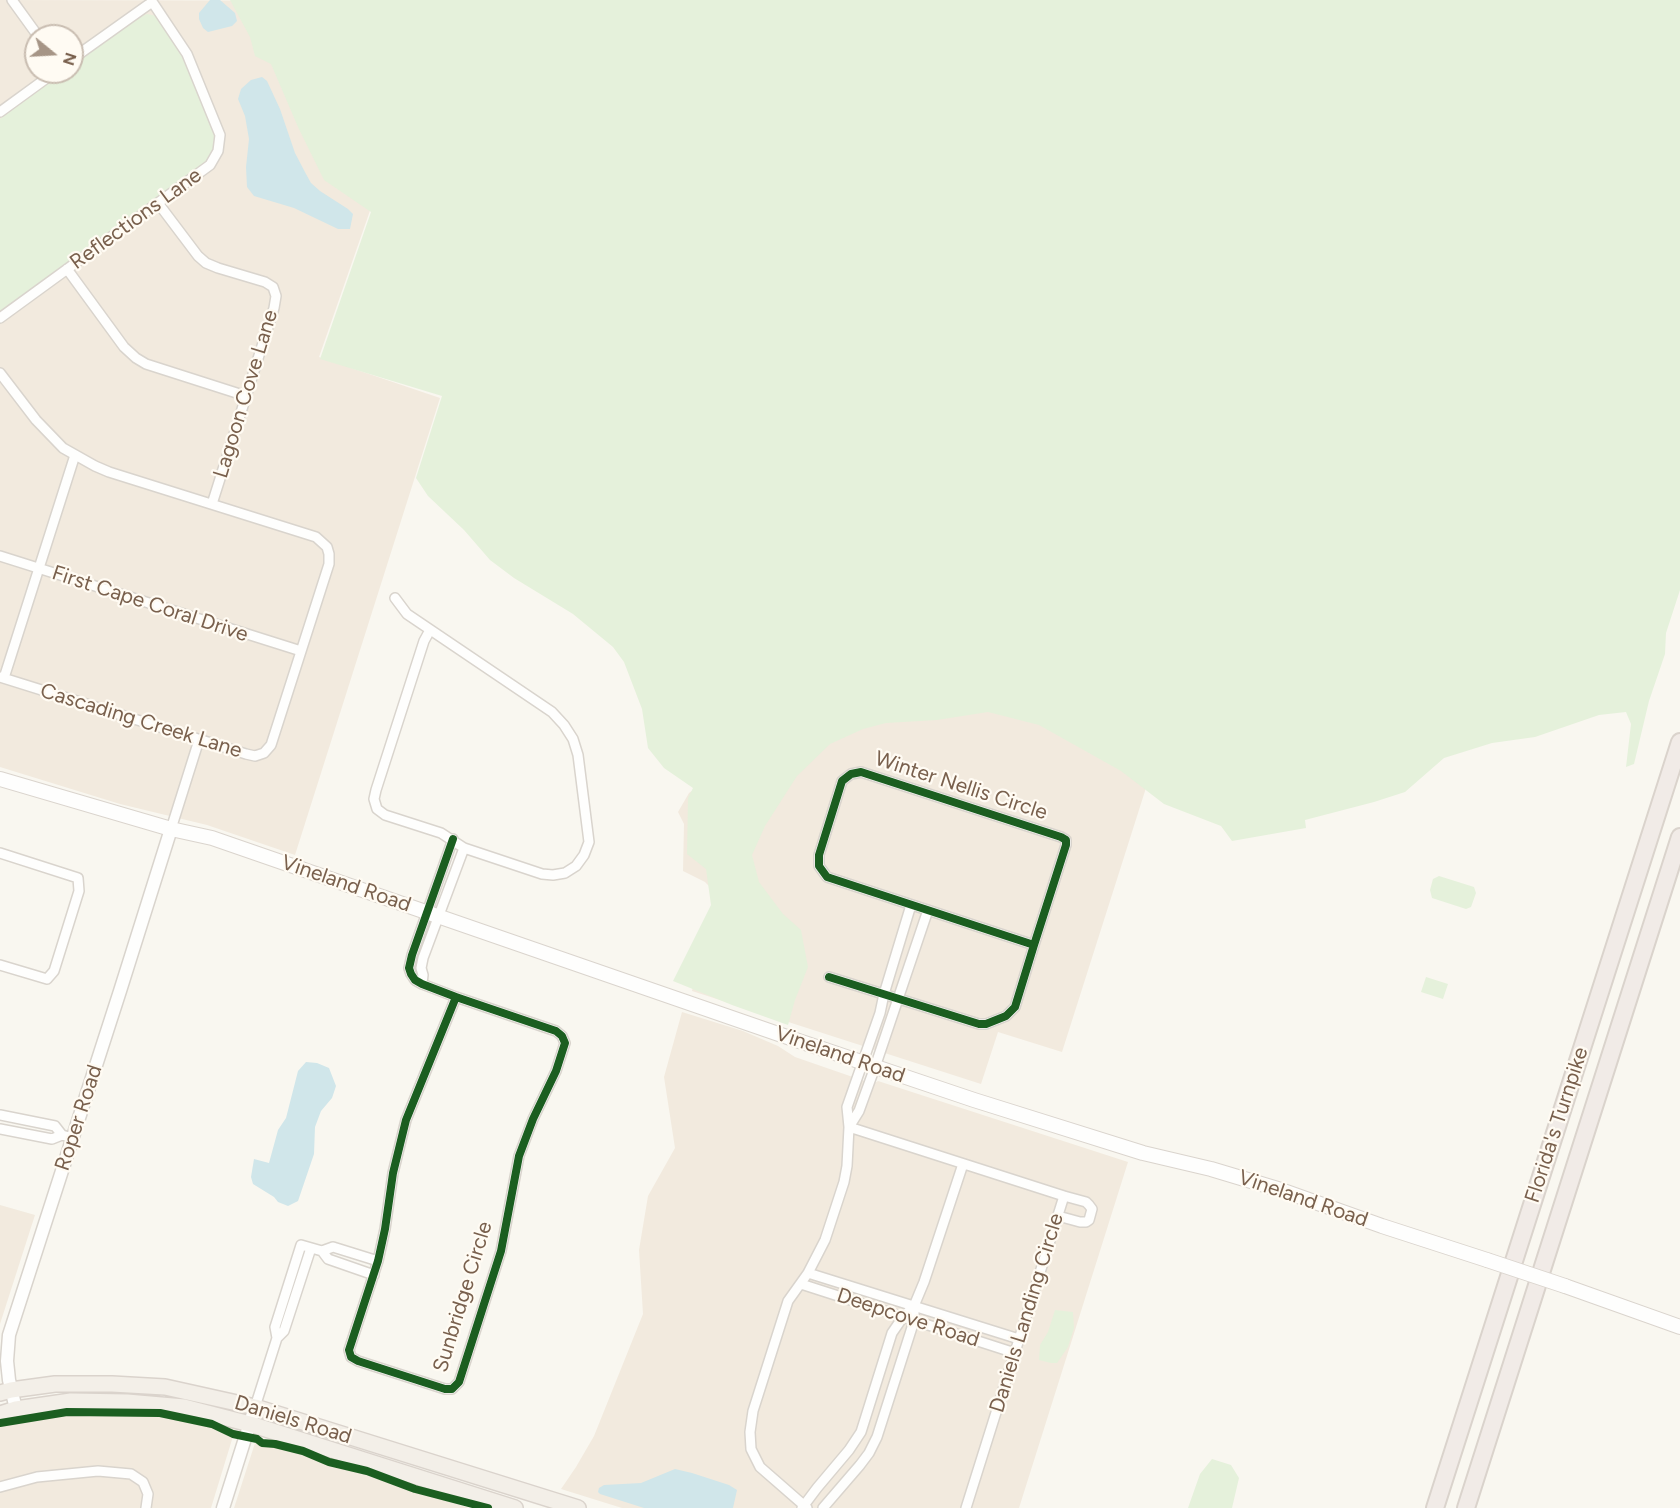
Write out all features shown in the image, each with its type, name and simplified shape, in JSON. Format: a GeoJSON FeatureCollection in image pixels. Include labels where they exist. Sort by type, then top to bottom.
{"type":"FeatureCollection","features":[{"type":"Feature","properties":{"kind":"highway","name":"Florida's Turnpike"},"geometry":{"type":"LineString","coordinates":[[1435,1508],[1680,742]]}},
{"type":"Feature","properties":{"kind":"highway","name":"Florida's Turnpike"},"geometry":{"type":"LineString","coordinates":[[1466,1508],[1680,837]]}},
{"type":"Feature","properties":{"kind":"main road","name":"Vineland Road"},"geometry":{"type":"LineString","coordinates":[[0,780],[171,829],[212,838],[974,1100],[1143,1153],[1211,1169],[1281,1190],[1680,1327]]}},
{"type":"Feature","properties":{"kind":"main road","name":"Daniels Road"},"geometry":{"type":"LineString","coordinates":[[6,1391],[55,1384],[165,1387],[255,1407],[578,1508]]}},
{"type":"Feature","properties":{"kind":"main road","name":"Daniels Road"},"geometry":{"type":"LineString","coordinates":[[0,1414],[16,1409],[71,1401],[127,1402],[184,1407],[250,1424],[515,1508]]}},
{"type":"Feature","properties":{"kind":"street"},"geometry":{"type":"LineString","coordinates":[[12,0],[29,24]]}},
{"type":"Feature","properties":{"kind":"street"},"geometry":{"type":"LineString","coordinates":[[84,51],[151,1]]}},
{"type":"Feature","properties":{"kind":"street","name":"Reflections Lane"},"geometry":{"type":"LineString","coordinates":[[0,318],[210,165],[218,151],[220,135],[186,54],[151,1]]}},
{"type":"Feature","properties":{"kind":"street"},"geometry":{"type":"LineString","coordinates":[[0,112],[38,84]]}},
{"type":"Feature","properties":{"kind":"street","name":"Lagoon Cove Lane"},"geometry":{"type":"LineString","coordinates":[[158,203],[198,256],[206,263],[265,282],[273,287],[276,296],[212,504]]}},
{"type":"Feature","properties":{"kind":"street"},"geometry":{"type":"LineString","coordinates":[[67,269],[124,347],[136,358],[146,364],[246,396]]}},
{"type":"Feature","properties":{"kind":"street","name":"Cascading Creek Lane"},"geometry":{"type":"LineString","coordinates":[[0,373],[36,420],[63,448],[109,472],[316,537],[327,547],[329,554],[329,564],[271,745],[264,753],[255,756],[246,754],[2,678]]}},
{"type":"Feature","properties":{"kind":"street"},"geometry":{"type":"LineString","coordinates":[[2,678],[75,454]]}},
{"type":"Feature","properties":{"kind":"street","name":"First Cape Coral Drive"},"geometry":{"type":"LineString","coordinates":[[0,556],[301,651]]}},
{"type":"Feature","properties":{"kind":"street"},"geometry":{"type":"LineString","coordinates":[[395,598],[407,614],[552,712],[564,725],[573,740],[578,755],[589,842],[576,866],[565,873],[553,876],[542,874],[464,848],[441,833],[385,815],[377,809],[374,799],[376,789],[424,641],[430,630]]}},
{"type":"Feature","properties":{"kind":"street"},"geometry":{"type":"LineString","coordinates":[[171,829],[199,740]]}},
{"type":"Feature","properties":{"kind":"street","name":"Winter Nellis Circle"},"geometry":{"type":"LineString","coordinates":[[861,772],[1066,840],[1034,945],[911,904],[827,877],[819,866],[819,855],[842,781],[851,774],[861,772]]}},
{"type":"Feature","properties":{"kind":"street","name":"Roper Road"},"geometry":{"type":"LineString","coordinates":[[16,1409],[6,1391],[9,1335],[67,1137],[120,992],[171,829]]}},
{"type":"Feature","properties":{"kind":"street"},"geometry":{"type":"LineString","coordinates":[[453,839],[433,914],[423,958],[422,984],[411,974],[409,968],[412,955],[433,914],[464,848]]}},
{"type":"Feature","properties":{"kind":"street"},"geometry":{"type":"LineString","coordinates":[[0,853],[78,878],[79,891],[54,971],[47,979],[0,965]]}},
{"type":"Feature","properties":{"kind":"street"},"geometry":{"type":"LineString","coordinates":[[849,1127],[862,1103],[877,1021],[911,904]]}},
{"type":"Feature","properties":{"kind":"street"},"geometry":{"type":"LineString","coordinates":[[928,910],[889,1025],[850,1098],[847,1107],[849,1127],[844,1182],[825,1240],[808,1274],[788,1301],[753,1411],[750,1432],[751,1449],[760,1467],[804,1507],[861,1432],[892,1333],[914,1306],[963,1164]]}},
{"type":"Feature","properties":{"kind":"street"},"geometry":{"type":"LineString","coordinates":[[829,977],[979,1024],[987,1024],[1006,1016],[1015,1007],[1034,945]]}},
{"type":"Feature","properties":{"kind":"street"},"geometry":{"type":"LineString","coordinates":[[412,955],[423,958]]}},
{"type":"Feature","properties":{"kind":"street","name":"Sunbridge Circle"},"geometry":{"type":"LineString","coordinates":[[422,984],[556,1030],[565,1043],[556,1071],[533,1119],[519,1156],[501,1251],[459,1382],[452,1389],[446,1389],[358,1361],[351,1357],[349,1350],[378,1261],[393,1173],[406,1120],[456,997]]}},
{"type":"Feature","properties":{"kind":"street"},"geometry":{"type":"LineString","coordinates":[[877,1021],[889,1025]]}},
{"type":"Feature","properties":{"kind":"street"},"geometry":{"type":"LineString","coordinates":[[850,1098],[862,1103]]}},
{"type":"Feature","properties":{"kind":"street"},"geometry":{"type":"LineString","coordinates":[[1,1115],[55,1126],[67,1137],[52,1139],[1,1129],[1,1115]]}},
{"type":"Feature","properties":{"kind":"street","name":"Daniels Landing Circle"},"geometry":{"type":"LineString","coordinates":[[849,1127],[1064,1196],[966,1508]]}},
{"type":"Feature","properties":{"kind":"street"},"geometry":{"type":"LineString","coordinates":[[1058,1216],[1080,1222],[1089,1220],[1092,1209],[1086,1202],[1064,1196]]}},
{"type":"Feature","properties":{"kind":"street"},"geometry":{"type":"LineString","coordinates":[[277,1338],[275,1327],[301,1245],[322,1251],[333,1247],[378,1261]]}},
{"type":"Feature","properties":{"kind":"street"},"geometry":{"type":"LineString","coordinates":[[223,1508],[277,1338],[284,1331],[311,1248]]}},
{"type":"Feature","properties":{"kind":"street"},"geometry":{"type":"LineString","coordinates":[[322,1251],[327,1259],[374,1275]]}},
{"type":"Feature","properties":{"kind":"street","name":"Deepcove Road"},"geometry":{"type":"LineString","coordinates":[[808,1274],[1019,1339]]}},
{"type":"Feature","properties":{"kind":"street","name":"Deepcove Road"},"geometry":{"type":"LineString","coordinates":[[801,1284],[1015,1353]]}},
{"type":"Feature","properties":{"kind":"street"},"geometry":{"type":"LineString","coordinates":[[823,1508],[869,1453],[877,1437],[914,1321],[914,1306]]}},
{"type":"Feature","properties":{"kind":"street"},"geometry":{"type":"LineString","coordinates":[[0,1487],[37,1478],[98,1471],[131,1474],[143,1482],[148,1494],[146,1508]]}},
{"type":"Feature","properties":{"kind":"shaded area"},"geometry":{"type":"Polygon","coordinates":[[[0,0],[443,1],[319,357],[440,398],[295,855],[207,825],[120,804],[0,767],[0,0]]]}},
{"type":"Feature","properties":{"kind":"shaded area"},"geometry":{"type":"Polygon","coordinates":[[[210,0],[220,0],[235,13],[237,21],[232,26],[208,32],[203,28],[199,13],[210,0]]]}},
{"type":"Feature","properties":{"kind":"shaded area"},"geometry":{"type":"Polygon","coordinates":[[[262,77],[267,81],[280,109],[295,153],[311,183],[353,214],[350,229],[338,229],[294,208],[254,196],[247,187],[246,167],[249,139],[245,116],[238,99],[241,89],[251,80],[262,77]]]}},
{"type":"Feature","properties":{"kind":"shaded area"},"geometry":{"type":"Polygon","coordinates":[[[1194,637],[1062,1052],[998,1032],[981,1084],[692,991],[696,959],[719,896],[705,882],[683,871],[684,824],[678,812],[689,793],[707,780],[734,725],[1194,637]]]}},
{"type":"Feature","properties":{"kind":"shaded area"},"geometry":{"type":"Polygon","coordinates":[[[682,1012],[743,1031],[778,1046],[795,1057],[873,1084],[878,1081],[1128,1162],[1019,1508],[622,1508],[561,1489],[594,1436],[643,1314],[639,1250],[648,1196],[675,1148],[664,1077],[682,1012]]]}},
{"type":"Feature","properties":{"kind":"shaded area"},"geometry":{"type":"Polygon","coordinates":[[[306,1062],[317,1063],[329,1068],[336,1086],[332,1098],[321,1111],[315,1127],[314,1154],[298,1201],[288,1206],[278,1202],[253,1184],[251,1177],[254,1159],[269,1163],[278,1130],[286,1118],[298,1071],[306,1062]]]}},
{"type":"Feature","properties":{"kind":"shaded area"},"geometry":{"type":"Polygon","coordinates":[[[0,1205],[35,1215],[0,1324],[0,1205]]]}},
{"type":"Feature","properties":{"kind":"shaded area"},"geometry":{"type":"Polygon","coordinates":[[[72,1413],[165,1416],[234,1433],[211,1508],[0,1508],[0,1426],[72,1413]]]}},
{"type":"Feature","properties":{"kind":"shaded area"},"geometry":{"type":"Polygon","coordinates":[[[256,1440],[469,1508],[234,1508],[256,1440]]]}},
{"type":"Feature","properties":{"kind":"shaded area"},"geometry":{"type":"Polygon","coordinates":[[[675,1469],[729,1485],[737,1490],[733,1508],[644,1508],[598,1492],[599,1488],[604,1485],[641,1483],[675,1469]]]}},
{"type":"Feature","properties":{"kind":"green space"},"geometry":{"type":"Polygon","coordinates":[[[230,0],[1680,0],[1680,590],[1666,633],[1665,654],[1649,701],[1634,764],[1626,767],[1631,724],[1626,712],[1599,715],[1535,737],[1492,743],[1444,758],[1405,792],[1305,820],[1306,828],[1232,841],[1221,826],[1164,804],[1121,771],[1039,725],[988,712],[937,720],[886,723],[863,729],[830,744],[797,776],[765,826],[752,855],[759,882],[783,914],[801,930],[808,967],[788,1025],[673,981],[711,905],[706,869],[687,854],[688,798],[693,788],[664,768],[648,748],[642,709],[624,662],[613,647],[573,614],[514,578],[490,560],[464,530],[428,496],[416,478],[442,396],[320,359],[371,212],[324,180],[271,64],[255,56],[250,37],[230,0]]]}},
{"type":"Feature","properties":{"kind":"green space"},"geometry":{"type":"Polygon","coordinates":[[[147,14],[157,16],[176,45],[194,80],[213,129],[214,150],[209,159],[0,311],[0,119],[48,84],[84,84],[84,57],[147,14]]]}},
{"type":"Feature","properties":{"kind":"green space"},"geometry":{"type":"Polygon","coordinates":[[[1439,876],[1474,887],[1476,893],[1471,907],[1466,909],[1432,898],[1430,890],[1433,879],[1439,876]]]}},
{"type":"Feature","properties":{"kind":"green space"},"geometry":{"type":"Polygon","coordinates":[[[1426,977],[1448,984],[1443,999],[1421,992],[1426,977]]]}},
{"type":"Feature","properties":{"kind":"green space"},"geometry":{"type":"Polygon","coordinates":[[[1055,1310],[1073,1312],[1074,1328],[1068,1347],[1057,1363],[1051,1363],[1039,1360],[1040,1345],[1048,1332],[1055,1310]]]}},
{"type":"Feature","properties":{"kind":"green space"},"geometry":{"type":"Polygon","coordinates":[[[1212,1459],[1231,1465],[1239,1478],[1232,1508],[1188,1508],[1200,1474],[1212,1459]]]}},
{"type":"Feature","properties":{"kind":"cycle path"},"geometry":{"type":"LineString","coordinates":[[829,977],[979,1024],[986,1024],[1006,1016],[1015,1007],[1066,845],[1066,840],[1061,837],[861,772],[851,774],[842,781],[819,855],[819,866],[827,877],[1034,945]]}},
{"type":"Feature","properties":{"kind":"cycle path"},"geometry":{"type":"LineString","coordinates":[[453,839],[412,955],[409,968],[411,974],[422,984],[556,1031],[565,1043],[556,1071],[533,1119],[519,1156],[501,1251],[459,1382],[452,1389],[445,1389],[358,1361],[351,1357],[349,1350],[378,1261],[393,1173],[406,1120],[456,997]]}},
{"type":"Feature","properties":{"kind":"cycle path"},"geometry":{"type":"LineString","coordinates":[[0,1423],[67,1412],[160,1413],[212,1424],[233,1434],[257,1439],[262,1443],[303,1451],[329,1462],[367,1471],[415,1489],[488,1508]]}}]}
